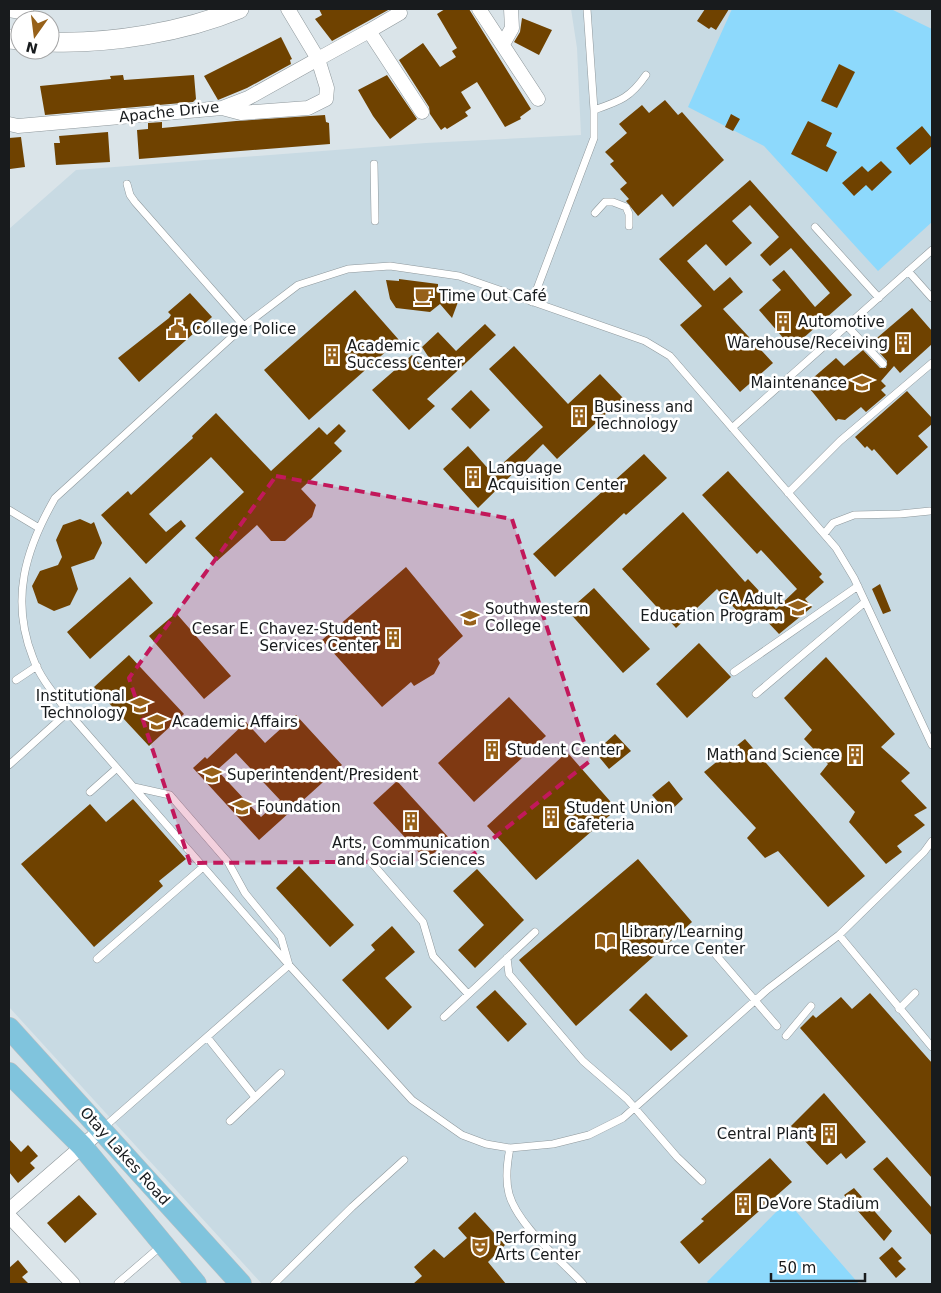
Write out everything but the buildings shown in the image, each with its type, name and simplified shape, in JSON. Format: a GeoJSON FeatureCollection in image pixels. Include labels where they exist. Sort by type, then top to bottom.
{"type":"FeatureCollection","features":[{"type":"Feature","properties":{"kind":"main road","name":"Otay Lakes Road"},"geometry":{"type":"LineString","coordinates":[[9,1028],[241,1284]]}},
{"type":"Feature","properties":{"kind":"main road","name":"Otay Lakes Road"},"geometry":{"type":"LineString","coordinates":[[9,1073],[82,1146],[196,1284]]}},
{"type":"Feature","properties":{"kind":"street"},"geometry":{"type":"LineString","coordinates":[[60,41],[133,36],[215,19],[239,9]]}},
{"type":"Feature","properties":{"kind":"street"},"geometry":{"type":"LineString","coordinates":[[222,108],[242,113],[308,108],[326,99],[327,88],[318,59],[288,9]]}},
{"type":"Feature","properties":{"kind":"street"},"geometry":{"type":"LineString","coordinates":[[480,9],[538,99]]}},
{"type":"Feature","properties":{"kind":"street"},"geometry":{"type":"LineString","coordinates":[[503,44],[512,28],[511,9]]}},
{"type":"Feature","properties":{"kind":"street","name":"Apache Drive"},"geometry":{"type":"LineString","coordinates":[[9,124],[18,126],[222,108],[248,98],[400,13]]}},
{"type":"Feature","properties":{"kind":"street"},"geometry":{"type":"LineString","coordinates":[[369,31],[422,112]]}},
{"type":"Feature","properties":{"kind":"street"},"geometry":{"type":"LineString","coordinates":[[9,1210],[101,1130]]}},
{"type":"Feature","properties":{"kind":"street"},"geometry":{"type":"LineString","coordinates":[[9,1216],[73,1284]]}},
{"type":"Feature","properties":{"kind":"lane"},"geometry":{"type":"LineString","coordinates":[[532,302],[594,138],[588,9]]}},
{"type":"Feature","properties":{"kind":"lane"},"geometry":{"type":"LineString","coordinates":[[594,110],[618,102],[634,92],[646,75]]}},
{"type":"Feature","properties":{"kind":"lane"},"geometry":{"type":"LineString","coordinates":[[374,164],[375,222]]}},
{"type":"Feature","properties":{"kind":"lane"},"geometry":{"type":"LineString","coordinates":[[127,184],[130,195],[135,202],[244,326]]}},
{"type":"Feature","properties":{"kind":"lane"},"geometry":{"type":"LineString","coordinates":[[595,213],[605,202],[613,202],[626,208],[629,214],[629,226]]}},
{"type":"Feature","properties":{"kind":"lane"},"geometry":{"type":"LineString","coordinates":[[815,227],[879,298]]}},
{"type":"Feature","properties":{"kind":"lane"},"geometry":{"type":"LineString","coordinates":[[732,428],[932,250]]}},
{"type":"Feature","properties":{"kind":"lane"},"geometry":{"type":"LineString","coordinates":[[932,745],[858,586],[836,548],[670,356],[645,341],[459,276],[390,266],[369,266],[348,269],[298,284],[244,326],[55,498],[39,528],[27,557],[22,588],[24,628],[36,666],[46,684],[68,712],[289,965],[412,1100],[462,1135],[486,1144],[510,1148],[553,1144],[589,1135],[623,1118],[755,1001],[839,935],[924,852],[932,841]]}},
{"type":"Feature","properties":{"kind":"lane"},"geometry":{"type":"LineString","coordinates":[[908,271],[932,298]]}},
{"type":"Feature","properties":{"kind":"lane"},"geometry":{"type":"LineString","coordinates":[[847,326],[883,364]]}},
{"type":"Feature","properties":{"kind":"lane"},"geometry":{"type":"LineString","coordinates":[[788,494],[840,441],[932,363]]}},
{"type":"Feature","properties":{"kind":"lane"},"geometry":{"type":"LineString","coordinates":[[9,510],[39,528]]}},
{"type":"Feature","properties":{"kind":"lane"},"geometry":{"type":"LineString","coordinates":[[824,534],[833,523],[854,515],[930,511]]}},
{"type":"Feature","properties":{"kind":"lane"},"geometry":{"type":"LineString","coordinates":[[734,672],[858,586]]}},
{"type":"Feature","properties":{"kind":"lane"},"geometry":{"type":"LineString","coordinates":[[756,694],[865,602]]}},
{"type":"Feature","properties":{"kind":"lane"},"geometry":{"type":"LineString","coordinates":[[16,680],[36,666]]}},
{"type":"Feature","properties":{"kind":"lane"},"geometry":{"type":"LineString","coordinates":[[9,765],[68,712]]}},
{"type":"Feature","properties":{"kind":"lane"},"geometry":{"type":"LineString","coordinates":[[90,792],[117,768]]}},
{"type":"Feature","properties":{"kind":"lane"},"geometry":{"type":"LineString","coordinates":[[133,786],[170,795],[228,862],[244,893],[281,936],[289,965]]}},
{"type":"Feature","properties":{"kind":"lane"},"geometry":{"type":"LineString","coordinates":[[371,862],[424,922],[433,956],[468,994]]}},
{"type":"Feature","properties":{"kind":"lane"},"geometry":{"type":"LineString","coordinates":[[97,959],[203,867]]}},
{"type":"Feature","properties":{"kind":"lane"},"geometry":{"type":"LineString","coordinates":[[444,1017],[535,932]]}},
{"type":"Feature","properties":{"kind":"lane"},"geometry":{"type":"LineString","coordinates":[[839,935],[932,1047]]}},
{"type":"Feature","properties":{"kind":"lane"},"geometry":{"type":"LineString","coordinates":[[716,955],[777,1026]]}},
{"type":"Feature","properties":{"kind":"lane"},"geometry":{"type":"LineString","coordinates":[[506,958],[509,974],[583,1061],[627,1099],[702,1181]]}},
{"type":"Feature","properties":{"kind":"lane"},"geometry":{"type":"LineString","coordinates":[[101,1130],[289,965]]}},
{"type":"Feature","properties":{"kind":"lane"},"geometry":{"type":"LineString","coordinates":[[899,1009],[916,993]]}},
{"type":"Feature","properties":{"kind":"lane"},"geometry":{"type":"LineString","coordinates":[[786,1036],[811,1006]]}},
{"type":"Feature","properties":{"kind":"lane"},"geometry":{"type":"LineString","coordinates":[[207,1037],[255,1097]]}},
{"type":"Feature","properties":{"kind":"lane"},"geometry":{"type":"LineString","coordinates":[[230,1121],[281,1073]]}},
{"type":"Feature","properties":{"kind":"lane"},"geometry":{"type":"LineString","coordinates":[[510,1148],[506,1167],[509,1194],[518,1213],[583,1284]]}},
{"type":"Feature","properties":{"kind":"lane"},"geometry":{"type":"LineString","coordinates":[[274,1284],[352,1207],[404,1160]]}},
{"type":"Feature","properties":{"kind":"lane"},"geometry":{"type":"LineString","coordinates":[[118,1283],[163,1244]]}},
{"type":"Feature","properties":{"kind":"highlighted area"},"geometry":{"type":"Polygon","coordinates":[[[276,476],[512,519],[590,761],[465,861],[190,863],[129,678],[276,476]]]}},
{"type":"Feature","properties":{"kind":"shaded area","name":"Southwestern College"},"geometry":{"type":"Polygon","coordinates":[[[571,9],[932,9],[932,1284],[262,1284],[9,1007],[9,229],[76,170],[426,143],[581,135],[577,48],[571,9]]]}},
{"type":"Feature","properties":{"kind":"shaded area"},"geometry":{"type":"Polygon","coordinates":[[[732,9],[891,9],[932,29],[932,222],[878,271],[764,146],[688,107],[732,9]]]}},
{"type":"Feature","properties":{"kind":"shaded area"},"geometry":{"type":"Polygon","coordinates":[[[787,1201],[859,1284],[709,1284],[707,1282],[787,1201]]]}},
{"type":"Feature","properties":{"kind":"place","name":"Time Out Café"},"geometry":{"type":"Point","coordinates":[424,296]}},
{"type":"Feature","properties":{"kind":"place","name":"Automotive"},"geometry":{"type":"Point","coordinates":[783,322]}},
{"type":"Feature","properties":{"kind":"place","name":"College Police"},"geometry":{"type":"Point","coordinates":[177,329]}},
{"type":"Feature","properties":{"kind":"place","name":"Warehouse/Receiving"},"geometry":{"type":"Point","coordinates":[903,343]}},
{"type":"Feature","properties":{"kind":"place","name":"Academic Success Center"},"geometry":{"type":"Point","coordinates":[332,355]}},
{"type":"Feature","properties":{"kind":"place","name":"Maintenance"},"geometry":{"type":"Point","coordinates":[862,383]}},
{"type":"Feature","properties":{"kind":"place","name":"Business and Technology"},"geometry":{"type":"Point","coordinates":[579,416]}},
{"type":"Feature","properties":{"kind":"place","name":"Language Acquisition Center"},"geometry":{"type":"Point","coordinates":[473,477]}},
{"type":"Feature","properties":{"kind":"place","name":"CA Adult Education Program"},"geometry":{"type":"Point","coordinates":[798,608]}},
{"type":"Feature","properties":{"kind":"place","name":"Southwestern College"},"geometry":{"type":"Point","coordinates":[470,618]}},
{"type":"Feature","properties":{"kind":"place","name":"Cesar E. Chavez-Student Services Center"},"geometry":{"type":"Point","coordinates":[393,638]}},
{"type":"Feature","properties":{"kind":"place","name":"Institutional Technology"},"geometry":{"type":"Point","coordinates":[140,705]}},
{"type":"Feature","properties":{"kind":"place","name":"Academic Affairs"},"geometry":{"type":"Point","coordinates":[157,722]}},
{"type":"Feature","properties":{"kind":"place","name":"Student Center"},"geometry":{"type":"Point","coordinates":[492,750]}},
{"type":"Feature","properties":{"kind":"place","name":"Math and Science"},"geometry":{"type":"Point","coordinates":[855,755]}},
{"type":"Feature","properties":{"kind":"place","name":"Superintendent/President"},"geometry":{"type":"Point","coordinates":[212,775]}},
{"type":"Feature","properties":{"kind":"place","name":"Foundation"},"geometry":{"type":"Point","coordinates":[242,807]}},
{"type":"Feature","properties":{"kind":"place","name":"Student Union Cafeteria"},"geometry":{"type":"Point","coordinates":[551,817]}},
{"type":"Feature","properties":{"kind":"place","name":"Arts, Communication and Social Sciences"},"geometry":{"type":"Point","coordinates":[411,821]}},
{"type":"Feature","properties":{"kind":"place","name":"Library/Learning Resource Center"},"geometry":{"type":"Point","coordinates":[606,941]}},
{"type":"Feature","properties":{"kind":"place","name":"Central Plant"},"geometry":{"type":"Point","coordinates":[829,1134]}},
{"type":"Feature","properties":{"kind":"place","name":"DeVore Stadium"},"geometry":{"type":"Point","coordinates":[743,1204]}},
{"type":"Feature","properties":{"kind":"place","name":"Performing Arts Center"},"geometry":{"type":"Point","coordinates":[480,1247]}}]}
